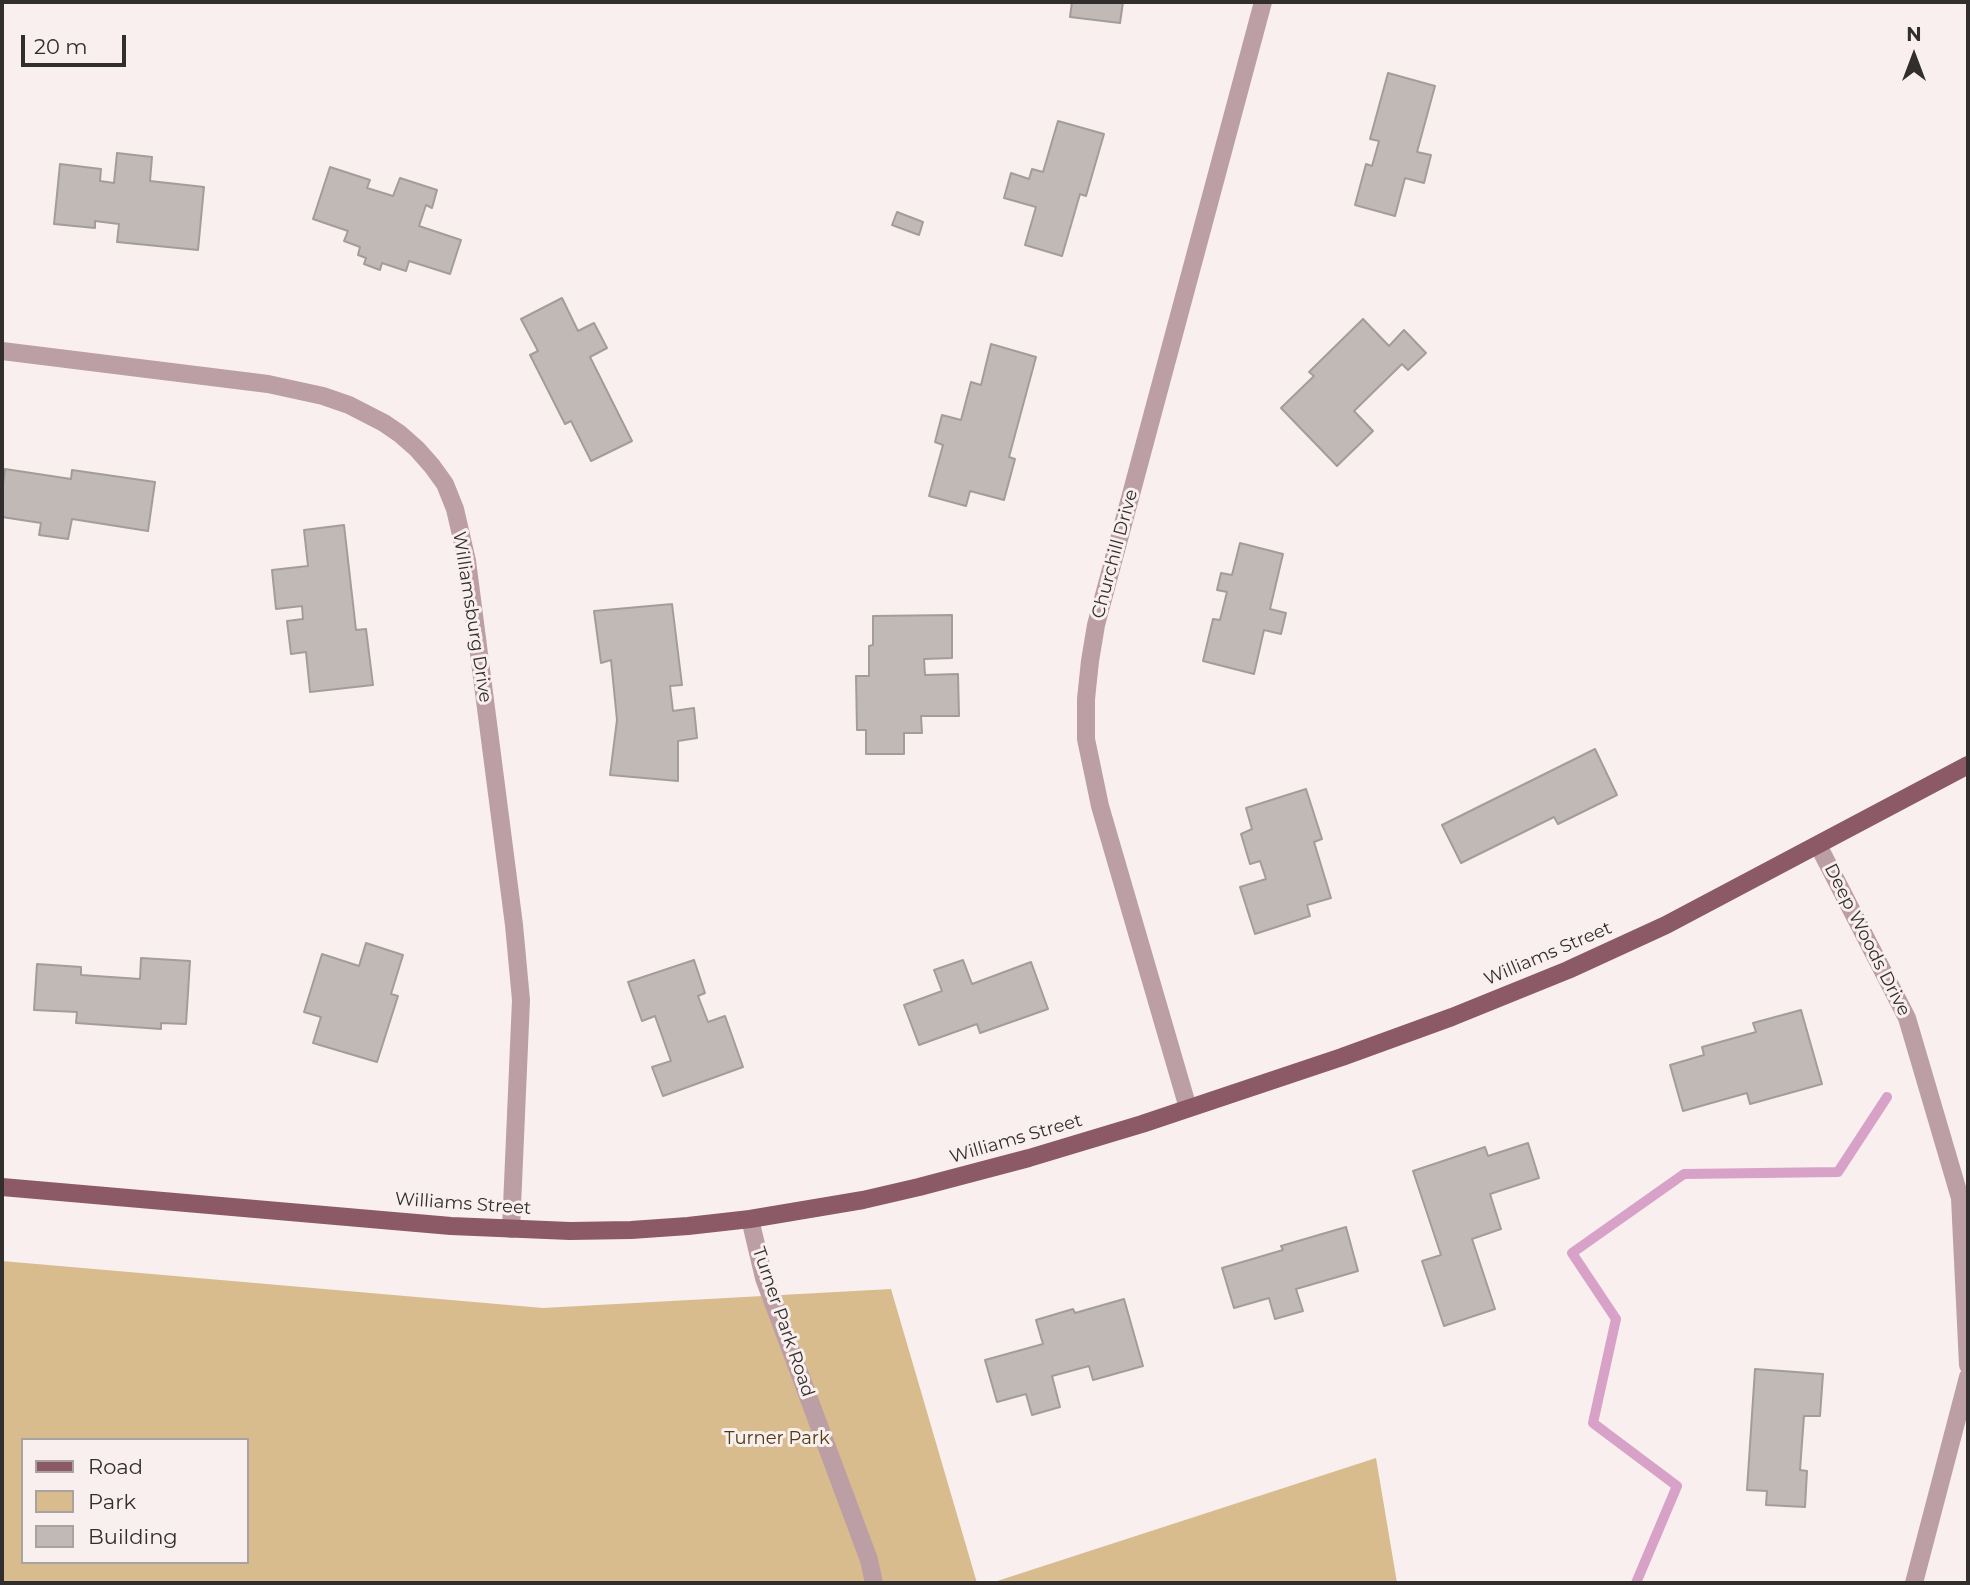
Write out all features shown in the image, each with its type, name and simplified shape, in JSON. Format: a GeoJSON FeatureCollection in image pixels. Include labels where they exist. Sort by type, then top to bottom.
{"type":"FeatureCollection","features":[{"type":"Feature","properties":{"kind":"main road","name":"Williams Street"},"geometry":{"type":"LineString","coordinates":[[2,1187],[511,1229],[631,1230],[750,1219],[863,1200],[1029,1158],[1188,1108],[1452,1017],[1568,970],[1665,925],[1968,765]]}},
{"type":"Feature","properties":{"kind":"street","name":"Churchill Drive"},"geometry":{"type":"LineString","coordinates":[[1188,1108],[1100,806],[1086,739],[1086,699],[1097,625],[1264,2]]}},
{"type":"Feature","properties":{"kind":"street","name":"Williamsburg Drive"},"geometry":{"type":"LineString","coordinates":[[2,351],[268,384],[323,396],[349,405],[400,434],[432,466],[445,484],[455,509],[467,561],[521,1000],[511,1229]]}},
{"type":"Feature","properties":{"kind":"street","name":"Deep Woods Drive"},"geometry":{"type":"LineString","coordinates":[[1818,845],[1907,1018],[1961,1198],[1968,1365]]}},
{"type":"Feature","properties":{"kind":"street","name":"Turner Park Road"},"geometry":{"type":"LineString","coordinates":[[750,1219],[764,1278],[869,1560],[874,1583]]}},
{"type":"Feature","properties":{"kind":"street"},"geometry":{"type":"LineString","coordinates":[[1914,1583],[1968,1377]]}},
{"type":"Feature","properties":{"kind":"green space","name":"Turner Park"},"geometry":{"type":"Polygon","coordinates":[[[2,1261],[543,1308],[891,1289],[977,1583],[2,1583],[2,1261]]]}},
{"type":"Feature","properties":{"kind":"green space"},"geometry":{"type":"Polygon","coordinates":[[[1376,1458],[1397,1583],[991,1583],[1376,1458]]]}},
{"type":"Feature","properties":{"kind":"building"},"geometry":{"type":"Polygon","coordinates":[[[1072,2],[1123,2],[1120,23],[1070,17],[1072,2]]]}},
{"type":"Feature","properties":{"kind":"building"},"geometry":{"type":"Polygon","coordinates":[[[1388,73],[1435,86],[1417,152],[1431,155],[1424,183],[1405,178],[1395,216],[1355,205],[1366,164],[1372,166],[1379,141],[1370,139],[1388,73]]]}},
{"type":"Feature","properties":{"kind":"building"},"geometry":{"type":"Polygon","coordinates":[[[1058,121],[1104,134],[1086,196],[1080,194],[1062,256],[1025,245],[1036,207],[1004,198],[1011,173],[1029,179],[1032,169],[1043,172],[1058,121]]]}},
{"type":"Feature","properties":{"kind":"building"},"geometry":{"type":"Polygon","coordinates":[[[117,153],[152,157],[150,181],[204,187],[198,250],[117,242],[119,224],[95,221],[95,228],[54,224],[60,164],[101,169],[100,181],[114,183],[117,153]]]}},
{"type":"Feature","properties":{"kind":"building"},"geometry":{"type":"Polygon","coordinates":[[[330,167],[370,180],[367,188],[393,196],[400,178],[437,190],[432,208],[426,205],[419,226],[461,240],[450,274],[409,261],[406,271],[382,263],[380,270],[364,264],[366,258],[358,255],[360,247],[344,241],[348,231],[313,219],[330,167]]]}},
{"type":"Feature","properties":{"kind":"building"},"geometry":{"type":"Polygon","coordinates":[[[897,212],[923,222],[919,235],[892,225],[897,212]]]}},
{"type":"Feature","properties":{"kind":"building"},"geometry":{"type":"Polygon","coordinates":[[[562,298],[578,331],[594,323],[607,348],[590,357],[632,441],[591,461],[571,421],[565,424],[530,355],[538,351],[521,319],[562,298]]]}},
{"type":"Feature","properties":{"kind":"building"},"geometry":{"type":"Polygon","coordinates":[[[1363,319],[1389,346],[1404,330],[1426,353],[1408,370],[1402,364],[1354,411],[1373,431],[1337,466],[1281,408],[1314,376],[1309,372],[1363,319]]]}},
{"type":"Feature","properties":{"kind":"building"},"geometry":{"type":"Polygon","coordinates":[[[991,344],[1036,357],[1009,457],[1015,459],[1004,500],[970,491],[966,506],[929,496],[943,445],[935,442],[942,415],[961,420],[971,382],[981,385],[991,344]]]}},
{"type":"Feature","properties":{"kind":"building"},"geometry":{"type":"Polygon","coordinates":[[[5,469],[71,479],[72,470],[155,482],[148,531],[72,519],[68,539],[39,535],[41,523],[2,517],[5,469]]]}},
{"type":"Feature","properties":{"kind":"building"},"geometry":{"type":"Polygon","coordinates":[[[344,525],[356,630],[366,629],[373,685],[310,692],[306,652],[291,654],[287,621],[303,619],[302,606],[276,609],[272,570],[308,566],[304,530],[344,525]]]}},
{"type":"Feature","properties":{"kind":"building"},"geometry":{"type":"Polygon","coordinates":[[[1240,543],[1283,554],[1270,609],[1286,613],[1281,634],[1264,630],[1254,674],[1203,661],[1213,619],[1220,620],[1227,592],[1217,590],[1221,573],[1232,575],[1240,543]]]}},
{"type":"Feature","properties":{"kind":"building"},"geometry":{"type":"Polygon","coordinates":[[[672,604],[682,685],[670,686],[673,711],[694,708],[697,738],[678,741],[678,781],[610,775],[617,720],[611,660],[601,663],[594,611],[672,604]]]}},
{"type":"Feature","properties":{"kind":"building"},"geometry":{"type":"Polygon","coordinates":[[[952,615],[952,658],[924,659],[925,675],[958,674],[959,716],[921,716],[922,733],[904,733],[904,754],[866,754],[866,730],[857,730],[856,676],[869,676],[873,616],[952,615]]]}},
{"type":"Feature","properties":{"kind":"building"},"geometry":{"type":"Polygon","coordinates":[[[1595,749],[1617,795],[1558,824],[1554,817],[1461,863],[1442,825],[1595,749]]]}},
{"type":"Feature","properties":{"kind":"building"},"geometry":{"type":"Polygon","coordinates":[[[1306,789],[1322,839],[1314,842],[1331,898],[1307,905],[1310,916],[1255,934],[1240,887],[1266,879],[1260,861],[1250,864],[1241,834],[1252,829],[1246,808],[1306,789]]]}},
{"type":"Feature","properties":{"kind":"building"},"geometry":{"type":"Polygon","coordinates":[[[366,943],[403,955],[391,994],[398,996],[377,1062],[313,1043],[321,1017],[304,1012],[322,954],[359,966],[366,943]]]}},
{"type":"Feature","properties":{"kind":"building"},"geometry":{"type":"Polygon","coordinates":[[[141,958],[190,961],[186,1024],[161,1023],[161,1029],[76,1023],[77,1012],[34,1010],[37,964],[81,967],[81,975],[140,979],[141,958]]]}},
{"type":"Feature","properties":{"kind":"building"},"geometry":{"type":"Polygon","coordinates":[[[694,960],[705,993],[698,996],[708,1022],[725,1016],[743,1067],[663,1096],[652,1067],[671,1061],[655,1016],[642,1021],[628,982],[694,960]]]}},
{"type":"Feature","properties":{"kind":"building"},"geometry":{"type":"Polygon","coordinates":[[[963,960],[972,984],[1031,962],[1048,1009],[980,1033],[977,1024],[919,1045],[904,1005],[942,991],[934,970],[963,960]]]}},
{"type":"Feature","properties":{"kind":"building"},"geometry":{"type":"Polygon","coordinates":[[[1801,1010],[1822,1084],[1750,1104],[1747,1093],[1683,1111],[1670,1065],[1704,1055],[1702,1047],[1756,1032],[1753,1023],[1801,1010]]]}},
{"type":"Feature","properties":{"kind":"building"},"geometry":{"type":"Polygon","coordinates":[[[1528,1143],[1539,1178],[1490,1194],[1501,1229],[1472,1239],[1495,1309],[1444,1326],[1422,1261],[1441,1255],[1413,1171],[1485,1147],[1488,1156],[1528,1143]]]}},
{"type":"Feature","properties":{"kind":"building"},"geometry":{"type":"Polygon","coordinates":[[[1346,1227],[1358,1271],[1296,1289],[1303,1311],[1275,1319],[1269,1298],[1234,1308],[1222,1268],[1283,1250],[1281,1246],[1346,1227]]]}},
{"type":"Feature","properties":{"kind":"building"},"geometry":{"type":"Polygon","coordinates":[[[1124,1299],[1143,1366],[1093,1380],[1089,1366],[1052,1376],[1060,1407],[1032,1415],[1026,1394],[997,1402],[985,1360],[1043,1344],[1036,1320],[1073,1309],[1075,1313],[1124,1299]]]}},
{"type":"Feature","properties":{"kind":"building"},"geometry":{"type":"Polygon","coordinates":[[[1755,1369],[1823,1374],[1820,1416],[1804,1416],[1800,1470],[1807,1471],[1805,1507],[1766,1505],[1767,1491],[1747,1490],[1755,1369]]]}},
{"type":"Feature","properties":{"kind":"waterway"},"geometry":{"type":"LineString","coordinates":[[1636,1583],[1677,1486],[1593,1423],[1616,1319],[1572,1253],[1684,1174],[1838,1172],[1887,1097]]}}]}
